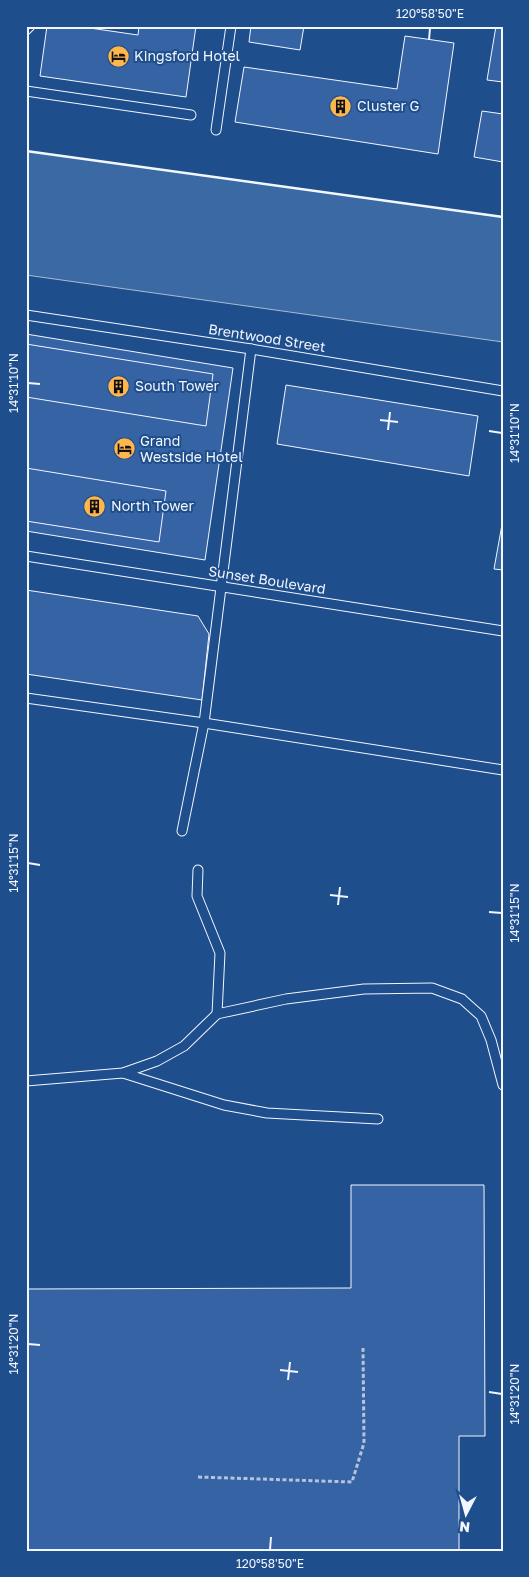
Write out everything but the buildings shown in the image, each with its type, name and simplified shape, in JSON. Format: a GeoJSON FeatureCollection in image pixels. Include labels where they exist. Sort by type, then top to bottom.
{"type":"FeatureCollection","features":[{"type":"Feature","properties":{"kind":"lane"},"geometry":{"type":"LineString","coordinates":[[26,30],[30,26]]}},
{"type":"Feature","properties":{"kind":"lane"},"geometry":{"type":"LineString","coordinates":[[216,130],[231,26]]}},
{"type":"Feature","properties":{"kind":"lane"},"geometry":{"type":"LineString","coordinates":[[26,91],[191,116]]}},
{"type":"Feature","properties":{"kind":"lane","name":"Brentwood Street"},"geometry":{"type":"LineString","coordinates":[[26,314],[503,391]]}},
{"type":"Feature","properties":{"kind":"lane"},"geometry":{"type":"LineString","coordinates":[[182,831],[204,723],[251,349]]}},
{"type":"Feature","properties":{"kind":"lane","name":"Sunset Boulevard"},"geometry":{"type":"LineString","coordinates":[[26,556],[503,631]]}},
{"type":"Feature","properties":{"kind":"lane"},"geometry":{"type":"LineString","coordinates":[[26,698],[204,723],[503,770]]}},
{"type":"Feature","properties":{"kind":"lane"},"geometry":{"type":"LineString","coordinates":[[198,870],[197,896],[220,953],[217,1014]]}},
{"type":"Feature","properties":{"kind":"lane"},"geometry":{"type":"LineString","coordinates":[[26,1081],[123,1073],[157,1061],[184,1046],[217,1014],[286,999],[364,990],[432,988],[462,999],[481,1016],[491,1040],[503,1084]]}},
{"type":"Feature","properties":{"kind":"lane"},"geometry":{"type":"LineString","coordinates":[[123,1073],[224,1105],[267,1113],[378,1119]]}},
{"type":"Feature","properties":{"kind":"path"},"geometry":{"type":"LineString","coordinates":[[198,1478],[352,1482],[364,1443],[363,1347]]}},
{"type":"Feature","properties":{"kind":"water"},"geometry":{"type":"Polygon","coordinates":[[[26,151],[503,217],[503,342],[26,275],[26,151]]]}},
{"type":"Feature","properties":{"kind":"wall"},"geometry":{"type":"LineString","coordinates":[[26,151],[503,217]]}},
{"type":"Feature","properties":{"kind":"place","name":"Kingsford Hotel"},"geometry":{"type":"Point","coordinates":[118,56]}},
{"type":"Feature","properties":{"kind":"place","name":"Cluster G"},"geometry":{"type":"Point","coordinates":[341,106]}},
{"type":"Feature","properties":{"kind":"place","name":"South Tower"},"geometry":{"type":"Point","coordinates":[119,386]}},
{"type":"Feature","properties":{"kind":"place","name":"Grand Westside Hotel"},"geometry":{"type":"Point","coordinates":[124,449]}},
{"type":"Feature","properties":{"kind":"place","name":"North Tower"},"geometry":{"type":"Point","coordinates":[95,506]}}]}
